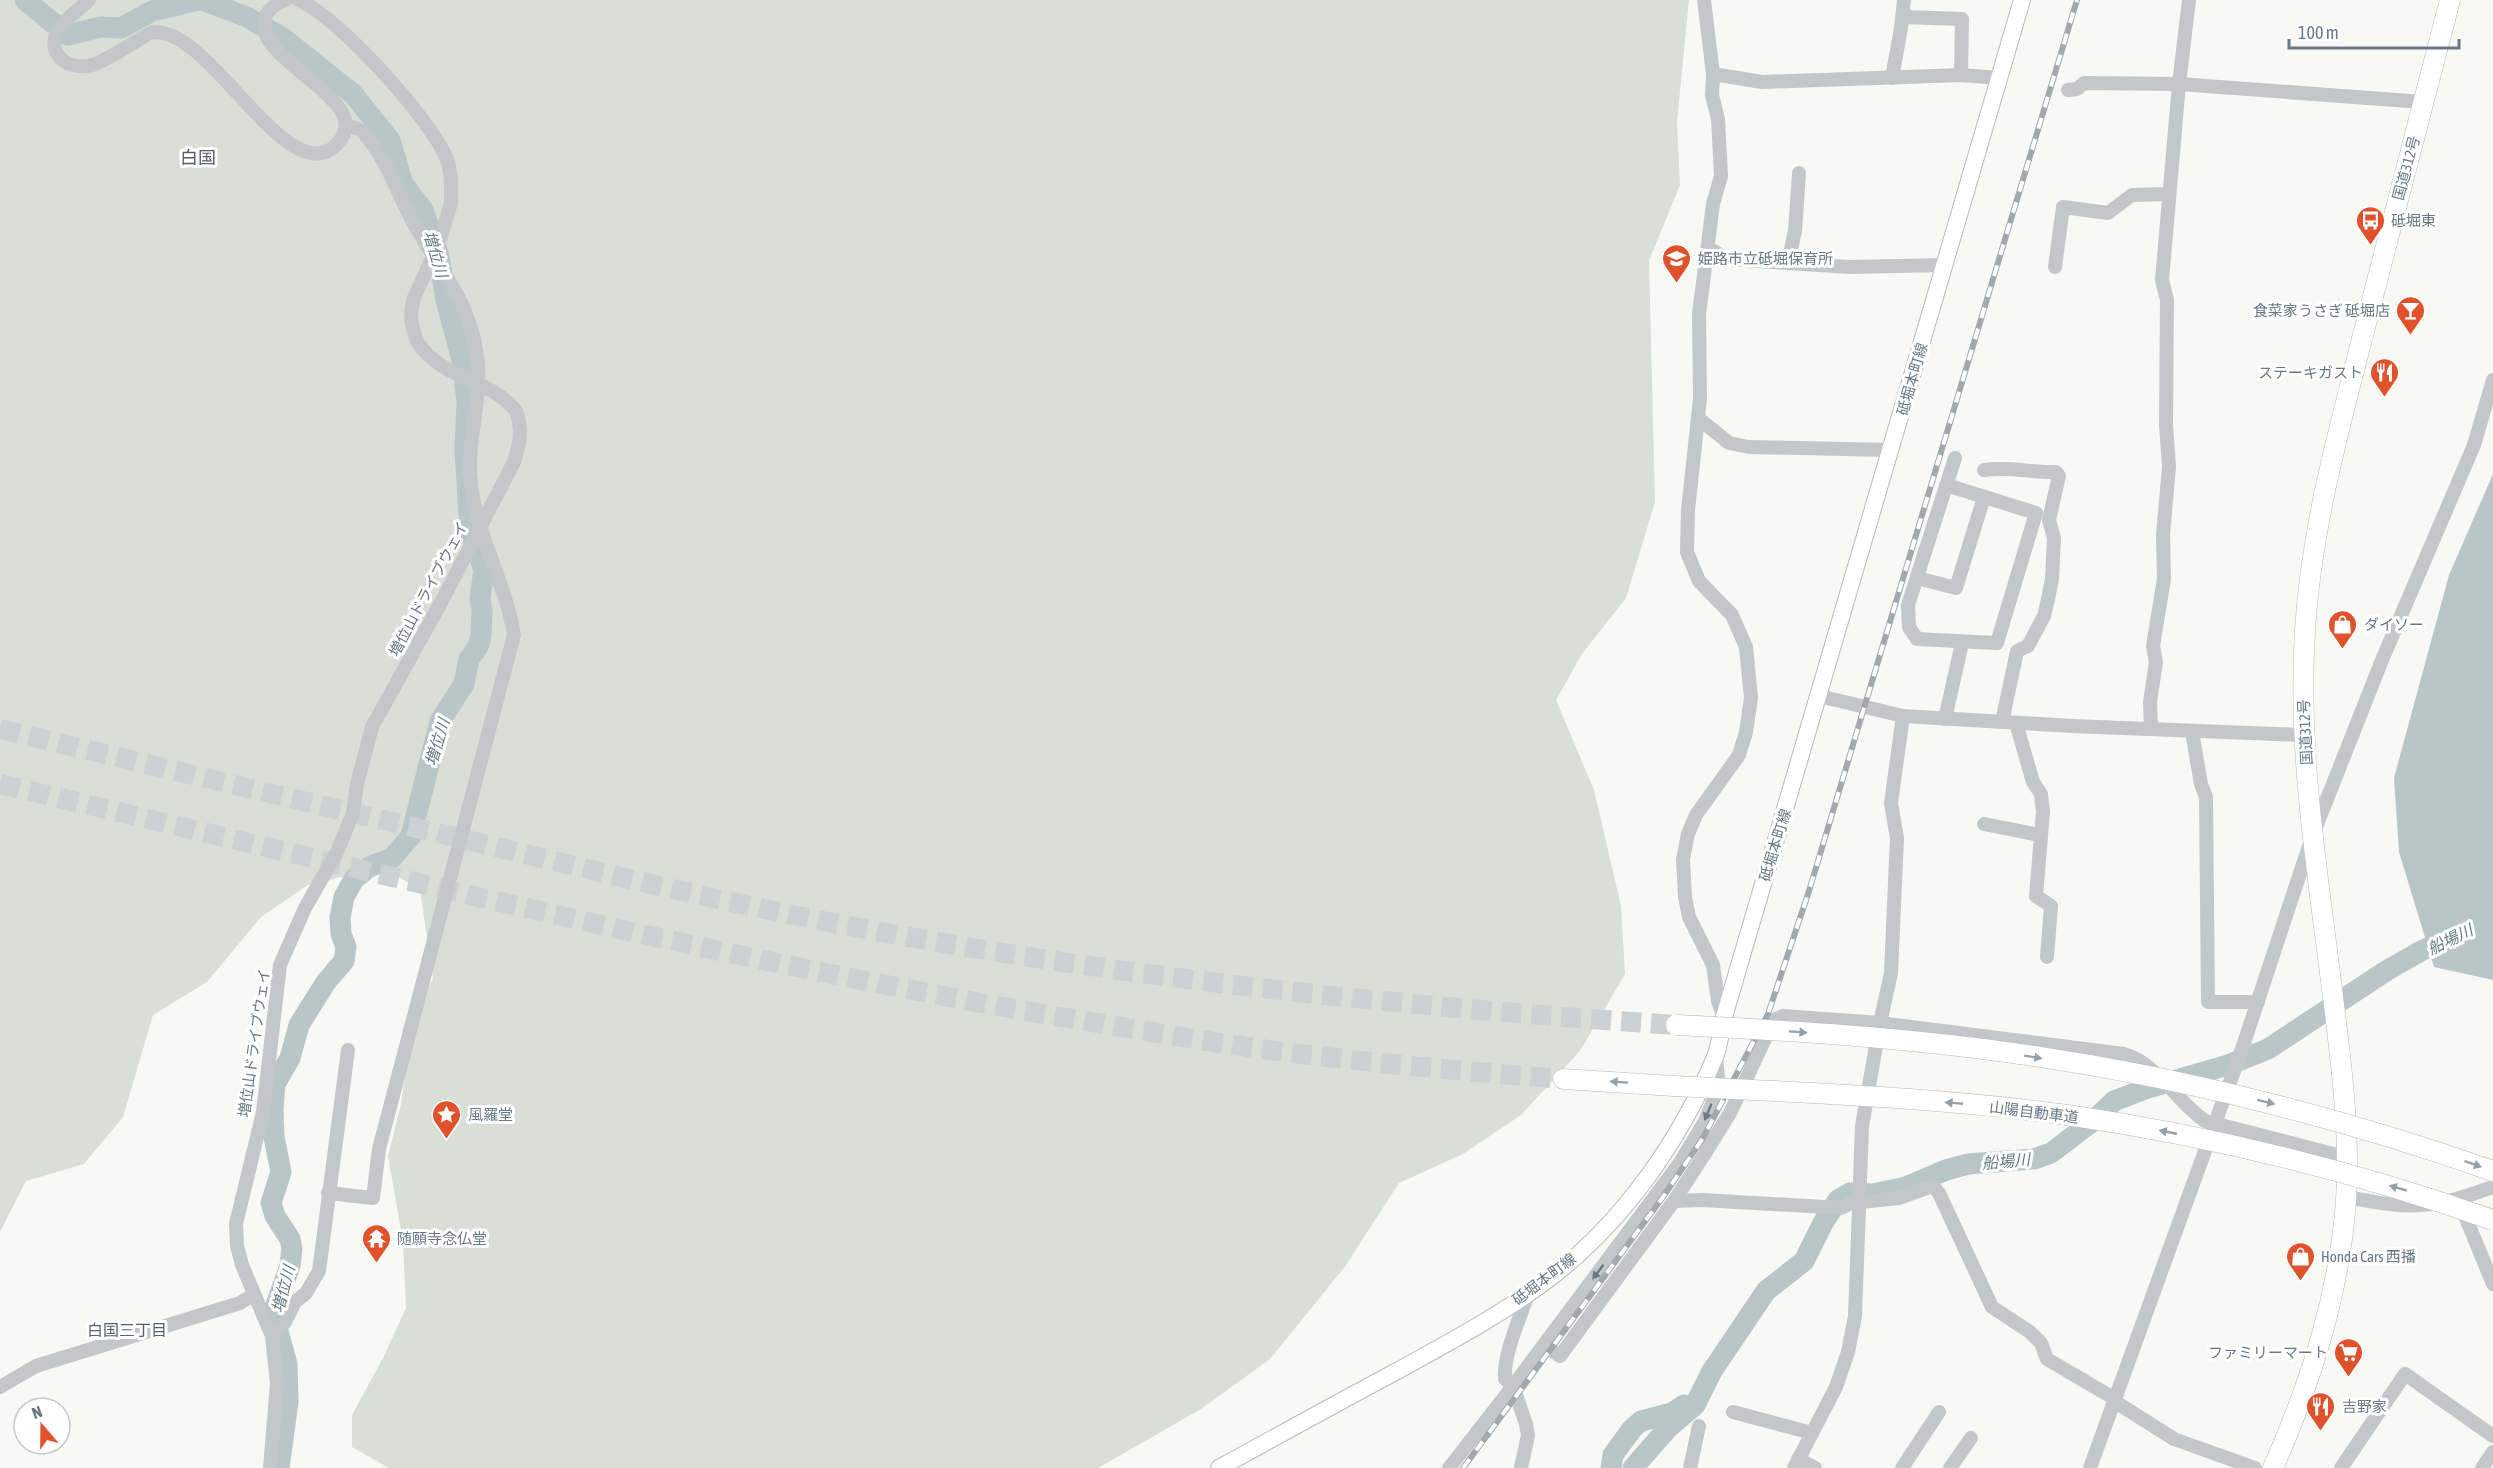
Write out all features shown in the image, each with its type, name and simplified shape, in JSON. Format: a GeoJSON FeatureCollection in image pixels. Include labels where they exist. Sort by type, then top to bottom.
{"type":"FeatureCollection","features":[{"type":"Feature","properties":{"kind":"highway","name":"国道312号"},"geometry":{"type":"LineString","coordinates":[[2273,1468],[2299,1410],[2324,1332],[2338,1270],[2346,1197],[2344,1103],[2333,993],[2312,837],[2303,735],[2305,629],[2314,547],[2323,495],[2450,0]]}},
{"type":"Feature","properties":{"kind":"highway"},"geometry":{"type":"LineString","coordinates":[[1676,1025],[1885,1038],[1984,1049],[2083,1064],[2187,1083],[2271,1103],[2430,1149],[2493,1171]]}},
{"type":"Feature","properties":{"kind":"highway","name":"山陽自動車道"},"geometry":{"type":"LineString","coordinates":[[1563,1079],[1873,1096],[2066,1115],[2233,1144],[2420,1194],[2493,1220]]}},
{"type":"Feature","properties":{"kind":"main road","name":"砥堀本町線"},"geometry":{"type":"LineString","coordinates":[[1219,1468],[1449,1342],[1528,1294],[1570,1262],[1625,1206],[1656,1166],[1686,1118],[1716,1055],[1724,1017],[2022,0]]}},
{"type":"Feature","properties":{"kind":"street"},"geometry":{"type":"LineString","coordinates":[[89,0],[62,25],[55,37],[56,51],[64,63],[75,66],[92,64],[150,33],[159,31],[171,34],[204,60],[278,134],[297,149],[312,154],[326,152],[337,144],[346,126],[342,113],[334,102],[266,38],[262,23],[268,10],[280,1],[286,0]]}},
{"type":"Feature","properties":{"kind":"street","name":"増位山ドライブウェイ"},"geometry":{"type":"LineString","coordinates":[[270,1468],[277,1383],[272,1336],[253,1295],[237,1246],[236,1224],[263,1112],[280,965],[305,908],[337,852],[353,813],[357,784],[372,727],[444,597],[514,462],[520,441],[521,426],[516,411],[508,401],[427,357],[411,326],[410,313],[414,298],[440,240],[451,203],[452,177],[447,160],[432,133],[408,100],[339,28],[312,5],[298,0]]}},
{"type":"Feature","properties":{"kind":"street"},"geometry":{"type":"LineString","coordinates":[[1704,0],[1713,74],[1712,95],[1718,119],[1721,176],[1713,204],[1699,314],[1700,399],[1688,510],[1687,552],[1699,581],[1732,615],[1746,647],[1751,698],[1746,732],[1739,756],[1696,814],[1688,834],[1683,858],[1684,897],[1689,917],[1713,965],[1718,1001],[1724,1017]]}},
{"type":"Feature","properties":{"kind":"street"},"geometry":{"type":"LineString","coordinates":[[1892,78],[1904,0]]}},
{"type":"Feature","properties":{"kind":"street"},"geometry":{"type":"LineString","coordinates":[[2151,729],[2150,702],[2156,662],[2153,646],[2164,579],[2163,535],[2169,467],[2166,425],[2167,300],[2162,280],[2168,194],[2189,0]]}},
{"type":"Feature","properties":{"kind":"street"},"geometry":{"type":"LineString","coordinates":[[1903,17],[1962,19],[1961,75]]}},
{"type":"Feature","properties":{"kind":"street"},"geometry":{"type":"LineString","coordinates":[[1713,74],[1762,82],[1961,75],[1999,78]]}},
{"type":"Feature","properties":{"kind":"street"},"geometry":{"type":"LineString","coordinates":[[2068,90],[2077,89],[2084,83],[2179,84],[2423,102]]}},
{"type":"Feature","properties":{"kind":"street"},"geometry":{"type":"LineString","coordinates":[[328,1193],[373,1198],[379,1149],[514,635],[510,612],[486,544],[471,486],[470,459],[477,406],[477,351],[466,312],[450,278],[414,224],[386,164],[361,130],[346,126]]}},
{"type":"Feature","properties":{"kind":"street"},"geometry":{"type":"LineString","coordinates":[[1788,263],[1795,231],[1799,173]]}},
{"type":"Feature","properties":{"kind":"street"},"geometry":{"type":"LineString","coordinates":[[2055,267],[2063,207],[2108,213],[2132,195],[2168,194]]}},
{"type":"Feature","properties":{"kind":"street"},"geometry":{"type":"LineString","coordinates":[[1708,248],[1728,259],[1850,267],[1945,265]]}},
{"type":"Feature","properties":{"kind":"street"},"geometry":{"type":"LineString","coordinates":[[2090,1468],[2243,1046],[2312,837],[2382,660],[2474,445],[2493,380]]}},
{"type":"Feature","properties":{"kind":"street"},"geometry":{"type":"LineString","coordinates":[[1698,418],[1729,443],[1749,447],[1891,450]]}},
{"type":"Feature","properties":{"kind":"street"},"geometry":{"type":"LineString","coordinates":[[1946,485],[2036,513],[1997,643],[1917,639],[1910,627],[1908,605],[1917,578],[1946,485],[1955,458]]}},
{"type":"Feature","properties":{"kind":"street"},"geometry":{"type":"LineString","coordinates":[[1984,470],[2002,467],[2033,473],[2056,472],[2059,476],[2049,520],[2054,538],[2052,579],[2048,599],[2044,616],[2028,646],[2017,651],[2009,722],[2032,782],[2041,794],[2043,812],[2036,896],[2050,906],[2047,957]]}},
{"type":"Feature","properties":{"kind":"street"},"geometry":{"type":"LineString","coordinates":[[1917,578],[1956,588],[1984,497]]}},
{"type":"Feature","properties":{"kind":"street"},"geometry":{"type":"LineString","coordinates":[[1946,719],[1962,643]]}},
{"type":"Feature","properties":{"kind":"street"},"geometry":{"type":"LineString","coordinates":[[1819,696],[1903,716],[2192,732],[2303,735]]}},
{"type":"Feature","properties":{"kind":"street"},"geometry":{"type":"LineString","coordinates":[[1815,1468],[1796,1463],[1836,1387],[1848,1352],[1854,1316],[1862,1126],[1891,973],[1896,838],[1891,803],[1903,716]]}},
{"type":"Feature","properties":{"kind":"street"},"geometry":{"type":"LineString","coordinates":[[2192,732],[2205,797],[2208,1002],[2258,1002]]}},
{"type":"Feature","properties":{"kind":"street"},"geometry":{"type":"LineString","coordinates":[[1984,824],[2040,835]]}},
{"type":"Feature","properties":{"kind":"street"},"geometry":{"type":"LineString","coordinates":[[1544,1345],[1560,1356],[1674,1201],[1730,1113],[1774,1020],[1783,1016],[1880,1023],[2124,1054],[2145,1063],[2191,1112],[2214,1124],[2345,1156]]}},
{"type":"Feature","properties":{"kind":"street"},"geometry":{"type":"LineString","coordinates":[[272,1336],[285,1322],[295,1302],[306,1293],[319,1271],[348,1050]]}},
{"type":"Feature","properties":{"kind":"street"},"geometry":{"type":"LineString","coordinates":[[1449,1468],[1679,1164],[1705,1121],[1717,1090],[1716,1055]]}},
{"type":"Feature","properties":{"kind":"street"},"geometry":{"type":"LineString","coordinates":[[1674,1201],[1703,1200],[1841,1208],[1851,1203],[1899,1198],[1933,1186],[1939,1193],[1992,1307],[2030,1332],[2041,1343],[2047,1359],[2110,1396],[2114,1401],[2174,1439],[2255,1468]]}},
{"type":"Feature","properties":{"kind":"street"},"geometry":{"type":"LineString","coordinates":[[2346,1197],[2422,1206],[2493,1187]]}},
{"type":"Feature","properties":{"kind":"street"},"geometry":{"type":"LineString","coordinates":[[2462,1197],[2493,1284]]}},
{"type":"Feature","properties":{"kind":"street"},"geometry":{"type":"LineString","coordinates":[[1521,1468],[1528,1435],[1513,1386],[1505,1380],[1505,1374],[1509,1353],[1528,1294]]}},
{"type":"Feature","properties":{"kind":"street"},"geometry":{"type":"LineString","coordinates":[[0,1387],[36,1366],[240,1303],[253,1295]]}},
{"type":"Feature","properties":{"kind":"street"},"geometry":{"type":"LineString","coordinates":[[2341,1468],[2405,1374],[2493,1436]]}},
{"type":"Feature","properties":{"kind":"street"},"geometry":{"type":"LineString","coordinates":[[1733,1412],[1812,1433]]}},
{"type":"Feature","properties":{"kind":"street"},"geometry":{"type":"LineString","coordinates":[[1902,1468],[1939,1412]]}},
{"type":"Feature","properties":{"kind":"street"},"geometry":{"type":"LineString","coordinates":[[1690,1468],[1699,1426]]}},
{"type":"Feature","properties":{"kind":"street"},"geometry":{"type":"LineString","coordinates":[[1950,1468],[1971,1437]]}},
{"type":"Feature","properties":{"kind":"street"},"geometry":{"type":"LineString","coordinates":[[2482,1468],[2493,1452]]}},
{"type":"Feature","properties":{"kind":"shaded area"},"geometry":{"type":"Polygon","coordinates":[[[0,0],[1689,0],[1677,122],[1680,185],[1649,261],[1655,502],[1626,598],[1582,654],[1556,700],[1594,790],[1621,906],[1625,974],[1580,1051],[1521,1115],[1463,1154],[1399,1183],[1344,1268],[1270,1359],[1201,1409],[1098,1468],[389,1468],[352,1447],[352,1415],[383,1358],[406,1308],[403,1242],[388,1156],[401,1104],[412,1027],[433,978],[420,890],[383,867],[308,885],[261,917],[207,982],[153,1015],[123,1117],[84,1164],[26,1181],[0,1232],[0,0]]]}},
{"type":"Feature","properties":{"kind":"water"},"geometry":{"type":"Polygon","coordinates":[[[2493,474],[2493,980],[2434,967],[2399,852],[2394,778],[2449,575],[2493,474]]]}},
{"type":"Feature","properties":{"kind":"waterway","name":"増位川"},"geometry":{"type":"LineString","coordinates":[[25,0],[68,35],[101,27],[121,28],[152,11],[199,0]]}},
{"type":"Feature","properties":{"kind":"waterway","name":"増位川"},"geometry":{"type":"LineString","coordinates":[[202,0],[247,17],[283,38],[353,94],[390,140],[403,184],[423,210],[439,256],[446,300],[463,364],[467,403],[465,449],[470,531],[484,570],[480,598],[481,636],[478,647],[469,659],[464,684],[440,721],[411,836],[392,858],[369,867],[354,879],[344,897],[340,918],[341,934],[346,947],[344,961],[326,982],[299,1025],[290,1058],[275,1084],[274,1137],[281,1172],[271,1203],[275,1216],[290,1239],[292,1248],[290,1266],[273,1313],[287,1364],[288,1402],[279,1468]]}},
{"type":"Feature","properties":{"kind":"waterway","name":"船場川"},"geometry":{"type":"LineString","coordinates":[[1633,1468],[1668,1428],[1695,1405],[1712,1371],[1766,1291],[1804,1261],[1823,1223],[1838,1200],[1850,1193],[1873,1194],[1906,1187],[1946,1170],[1968,1164],[2034,1159],[2051,1153],[2093,1121],[2114,1101],[2145,1089],[2228,1065],[2268,1049],[2386,971],[2421,951],[2493,918]]}},
{"type":"Feature","properties":{"kind":"waterway"},"geometry":{"type":"LineString","coordinates":[[1611,1468],[1613,1455],[1632,1429],[1641,1421],[1672,1413],[1684,1405]]}},
{"type":"Feature","properties":{"kind":"tunnel"},"geometry":{"type":"LineString","coordinates":[[0,729],[661,886],[902,936],[1233,985],[1454,1008],[1676,1025]]}},
{"type":"Feature","properties":{"kind":"tunnel"},"geometry":{"type":"LineString","coordinates":[[0,784],[526,908],[790,966],[922,992],[1262,1049],[1461,1071],[1563,1079]]}},
{"type":"Feature","properties":{"kind":"railway"},"geometry":{"type":"LineString","coordinates":[[1463,1468],[1663,1197],[1703,1138],[1768,1014],[1809,891],[2077,0]]}},
{"type":"Feature","properties":{"kind":"place","name":"砥堀東"},"geometry":{"type":"Point","coordinates":[2370,246]}},
{"type":"Feature","properties":{"kind":"place","name":"姫路市立砥堀保育所"},"geometry":{"type":"Point","coordinates":[1677,284]}},
{"type":"Feature","properties":{"kind":"place","name":"食菜家うさぎ 砥堀店"},"geometry":{"type":"Point","coordinates":[2411,336]}},
{"type":"Feature","properties":{"kind":"place","name":"ステーキガスト"},"geometry":{"type":"Point","coordinates":[2384,398]}},
{"type":"Feature","properties":{"kind":"place","name":"ダイソー"},"geometry":{"type":"Point","coordinates":[2343,650]}},
{"type":"Feature","properties":{"kind":"place","name":"風羅堂"},"geometry":{"type":"Point","coordinates":[447,1140]}},
{"type":"Feature","properties":{"kind":"place","name":"随願寺念仏堂"},"geometry":{"type":"Point","coordinates":[376,1264]}},
{"type":"Feature","properties":{"kind":"place","name":"Honda Cars 西播"},"geometry":{"type":"Point","coordinates":[2300,1282]}},
{"type":"Feature","properties":{"kind":"place","name":"ファミリーマート"},"geometry":{"type":"Point","coordinates":[2349,1378]}},
{"type":"Feature","properties":{"kind":"place","name":"吉野家"},"geometry":{"type":"Point","coordinates":[2321,1432]}},
{"type":"Feature","properties":{"kind":"district","name":"白国"},"geometry":{"type":"Point","coordinates":[198,157]}},
{"type":"Feature","properties":{"kind":"district","name":"白国三丁目"},"geometry":{"type":"Point","coordinates":[127,1330]}}]}
